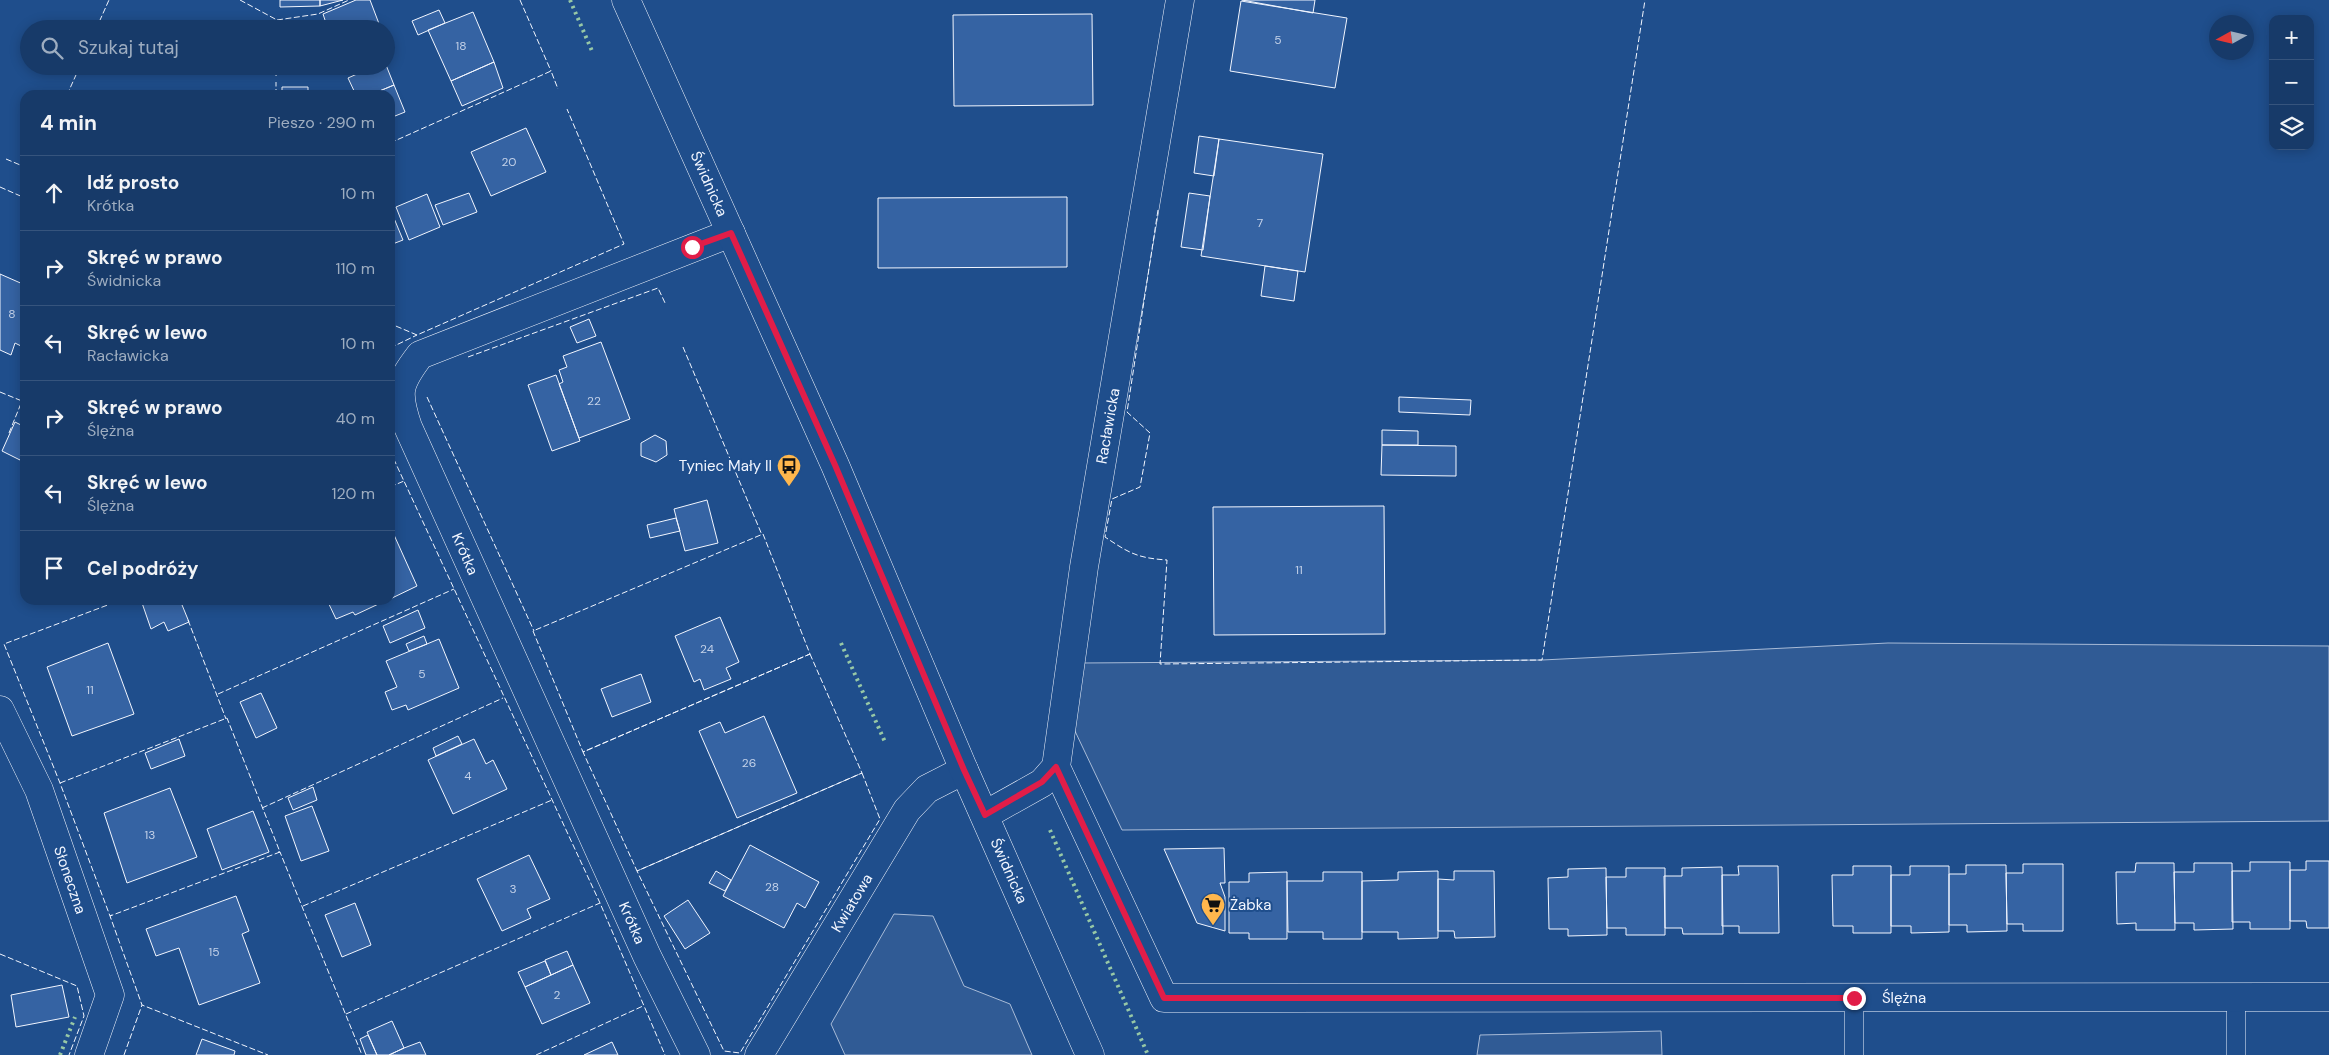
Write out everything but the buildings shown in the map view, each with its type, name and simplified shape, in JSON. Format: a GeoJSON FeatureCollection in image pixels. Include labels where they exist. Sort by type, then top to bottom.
{"type":"FeatureCollection","features":[{"type":"Feature","properties":{"kind":"street","name":"Świdnicka"},"geometry":{"type":"LineString","coordinates":[[626,0],[835,465],[964,770],[1090,1055]]}},
{"type":"Feature","properties":{"kind":"street","name":"Racławicka"},"geometry":{"type":"LineString","coordinates":[[1056,767],[1084,567],[1180,0]]}},
{"type":"Feature","properties":{"kind":"street","name":"Krótka"},"geometry":{"type":"LineString","coordinates":[[696,1055],[647,956],[408,427],[399,402],[404,377],[420,355],[731,233]]}},
{"type":"Feature","properties":{"kind":"street","name":"Słoneczna"},"geometry":{"type":"LineString","coordinates":[[0,710],[39,790],[110,995],[89,1055]]}},
{"type":"Feature","properties":{"kind":"street"},"geometry":{"type":"LineString","coordinates":[[985,815],[1042,782],[1056,767]]}},
{"type":"Feature","properties":{"kind":"street","name":"Ślężna"},"geometry":{"type":"LineString","coordinates":[[1056,767],[1164,998],[2329,997]]}},
{"type":"Feature","properties":{"kind":"street","name":"Kwiatowa"},"geometry":{"type":"LineString","coordinates":[[759,1055],[908,810],[927,789],[964,770]]}},
{"type":"Feature","properties":{"kind":"lane"},"geometry":{"type":"LineString","coordinates":[[2236,997],[2236,1055]]}},
{"type":"Feature","properties":{"kind":"lane"},"geometry":{"type":"LineString","coordinates":[[1854,998],[1854,1055]]}},
{"type":"Feature","properties":{"kind":"shaded area"},"geometry":{"type":"Polygon","coordinates":[[[1888,643],[2329,646],[2329,821],[1122,830],[1074,729],[1080,663],[1542,660],[1888,643]]]}},
{"type":"Feature","properties":{"kind":"shaded area"},"geometry":{"type":"Polygon","coordinates":[[[894,914],[933,916],[964,986],[1010,1004],[1032,1055],[845,1055],[831,1024],[894,914]]]}},
{"type":"Feature","properties":{"kind":"shaded area"},"geometry":{"type":"Polygon","coordinates":[[[1661,1031],[1662,1055],[1477,1055],[1480,1035],[1661,1031]]]}},
{"type":"Feature","properties":{"kind":"hedge"},"geometry":{"type":"LineString","coordinates":[[570,0],[592,51]]}},
{"type":"Feature","properties":{"kind":"hedge"},"geometry":{"type":"LineString","coordinates":[[841,643],[885,742]]}},
{"type":"Feature","properties":{"kind":"hedge"},"geometry":{"type":"LineString","coordinates":[[1050,830],[1148,1055]]}},
{"type":"Feature","properties":{"kind":"hedge"},"geometry":{"type":"LineString","coordinates":[[60,1055],[75,1017]]}},
{"type":"Feature","properties":{"kind":"fence"},"geometry":{"type":"LineString","coordinates":[[100,20],[109,0]]}},
{"type":"Feature","properties":{"kind":"fence"},"geometry":{"type":"LineString","coordinates":[[240,0],[277,20]]}},
{"type":"Feature","properties":{"kind":"fence"},"geometry":{"type":"LineString","coordinates":[[277,20],[318,14],[349,0]]}},
{"type":"Feature","properties":{"kind":"fence"},"geometry":{"type":"LineString","coordinates":[[520,0],[551,71]]}},
{"type":"Feature","properties":{"kind":"fence"},"geometry":{"type":"LineString","coordinates":[[1158,210],[1127,412],[1150,433],[1140,487],[1112,499],[1105,537],[1134,554],[1167,560],[1160,664],[1542,660],[1645,0]]}},
{"type":"Feature","properties":{"kind":"fence"},"geometry":{"type":"LineString","coordinates":[[395,141],[551,71],[558,89]]}},
{"type":"Feature","properties":{"kind":"fence"},"geometry":{"type":"LineString","coordinates":[[69,90],[76,75]]}},
{"type":"Feature","properties":{"kind":"fence"},"geometry":{"type":"LineString","coordinates":[[276,82],[276,90]]}},
{"type":"Feature","properties":{"kind":"fence"},"geometry":{"type":"LineString","coordinates":[[395,326],[417,335],[624,244],[567,109]]}},
{"type":"Feature","properties":{"kind":"fence"},"geometry":{"type":"LineString","coordinates":[[6,159],[20,165]]}},
{"type":"Feature","properties":{"kind":"fence"},"geometry":{"type":"LineString","coordinates":[[0,187],[20,196]]}},
{"type":"Feature","properties":{"kind":"fence"},"geometry":{"type":"LineString","coordinates":[[468,357],[658,288],[666,305]]}},
{"type":"Feature","properties":{"kind":"fence"},"geometry":{"type":"LineString","coordinates":[[395,346],[417,335]]}},
{"type":"Feature","properties":{"kind":"fence"},"geometry":{"type":"LineString","coordinates":[[683,347],[762,535]]}},
{"type":"Feature","properties":{"kind":"fence"},"geometry":{"type":"LineString","coordinates":[[0,392],[20,400]]}},
{"type":"Feature","properties":{"kind":"fence"},"geometry":{"type":"LineString","coordinates":[[427,397],[534,631]]}},
{"type":"Feature","properties":{"kind":"fence"},"geometry":{"type":"LineString","coordinates":[[9,433],[20,406]]}},
{"type":"Feature","properties":{"kind":"fence"},"geometry":{"type":"LineString","coordinates":[[395,462],[600,903],[665,1055]]}},
{"type":"Feature","properties":{"kind":"fence"},"geometry":{"type":"LineString","coordinates":[[395,485],[404,481]]}},
{"type":"Feature","properties":{"kind":"fence"},"geometry":{"type":"LineString","coordinates":[[763,534],[810,654],[583,752],[533,631],[763,534]]}},
{"type":"Feature","properties":{"kind":"fence"},"geometry":{"type":"LineString","coordinates":[[218,694],[454,589]]}},
{"type":"Feature","properties":{"kind":"fence"},"geometry":{"type":"LineString","coordinates":[[60,783],[4,644],[108,605]]}},
{"type":"Feature","properties":{"kind":"fence"},"geometry":{"type":"LineString","coordinates":[[188,620],[226,719]]}},
{"type":"Feature","properties":{"kind":"fence"},"geometry":{"type":"LineString","coordinates":[[810,654],[862,773],[637,871],[583,752],[810,654]]}},
{"type":"Feature","properties":{"kind":"fence"},"geometry":{"type":"LineString","coordinates":[[262,808],[503,698]]}},
{"type":"Feature","properties":{"kind":"fence"},"geometry":{"type":"LineString","coordinates":[[227,718],[280,852],[110,916],[60,783],[227,718]]}},
{"type":"Feature","properties":{"kind":"fence"},"geometry":{"type":"LineString","coordinates":[[862,773],[880,819],[740,1053],[724,1051],[637,871],[862,773]]}},
{"type":"Feature","properties":{"kind":"fence"},"geometry":{"type":"LineString","coordinates":[[303,906],[552,800]]}},
{"type":"Feature","properties":{"kind":"fence"},"geometry":{"type":"LineString","coordinates":[[278,852],[280,852],[362,1055]]}},
{"type":"Feature","properties":{"kind":"fence"},"geometry":{"type":"LineString","coordinates":[[346,1014],[600,903]]}},
{"type":"Feature","properties":{"kind":"fence"},"geometry":{"type":"LineString","coordinates":[[112,915],[110,916],[142,1005],[268,1055]]}},
{"type":"Feature","properties":{"kind":"fence"},"geometry":{"type":"LineString","coordinates":[[0,954],[77,986],[84,1016],[69,1055]]}},
{"type":"Feature","properties":{"kind":"fence"},"geometry":{"type":"LineString","coordinates":[[124,1055],[142,1005]]}},
{"type":"Feature","properties":{"kind":"fence"},"geometry":{"type":"LineString","coordinates":[[536,1055],[643,1006]]}},
{"type":"Feature","properties":{"kind":"place","name":"Tyniec Mały II"},"geometry":{"type":"Point","coordinates":[789,487]}},
{"type":"Feature","properties":{"kind":"place","name":"Żabka"},"geometry":{"type":"Point","coordinates":[1213,926]}},
{"type":"Feature","properties":{"kind":"route"},"geometry":{"type":"LineString","coordinates":[[692,247],[731,233],[835,465],[964,770],[985,815],[1042,782],[1056,767],[1164,998],[1854,998]]}}]}
